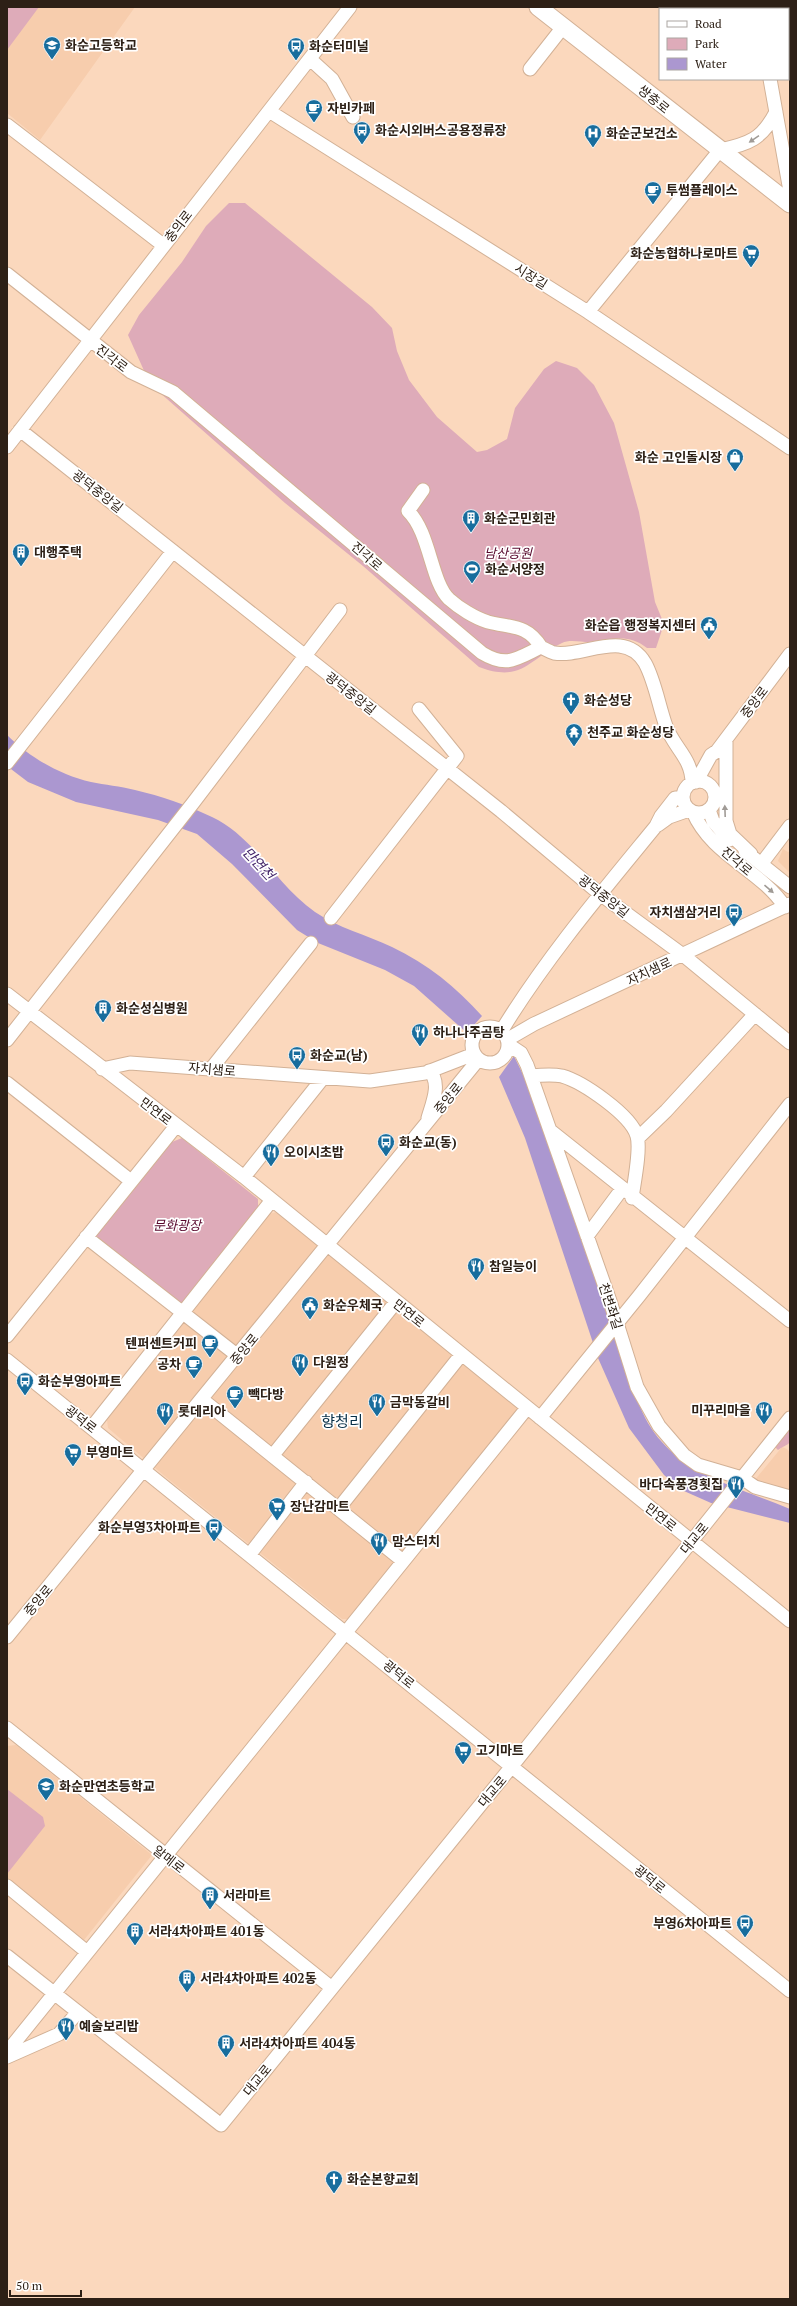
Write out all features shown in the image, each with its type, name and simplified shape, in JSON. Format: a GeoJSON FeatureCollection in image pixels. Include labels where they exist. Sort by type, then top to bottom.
{"type":"FeatureCollection","features":[{"type":"Feature","properties":{"kind":"main road","name":"쌍충로"},"geometry":{"type":"LineString","coordinates":[[538,7],[790,204]]}},
{"type":"Feature","properties":{"kind":"street","name":"충의로"},"geometry":{"type":"LineString","coordinates":[[7,447],[90,341],[162,245],[350,7]]}},
{"type":"Feature","properties":{"kind":"street"},"geometry":{"type":"LineString","coordinates":[[530,69],[563,27]]}},
{"type":"Feature","properties":{"kind":"street"},"geometry":{"type":"LineString","coordinates":[[310,59],[332,79],[353,117]]}},
{"type":"Feature","properties":{"kind":"street"},"geometry":{"type":"LineString","coordinates":[[770,80],[790,191]]}},
{"type":"Feature","properties":{"kind":"street","name":"시장길"},"geometry":{"type":"LineString","coordinates":[[269,111],[588,312],[790,448]]}},
{"type":"Feature","properties":{"kind":"street"},"geometry":{"type":"LineString","coordinates":[[588,312],[720,150],[749,142],[758,137],[770,123],[776,112]]}},
{"type":"Feature","properties":{"kind":"street"},"geometry":{"type":"LineString","coordinates":[[7,125],[162,245]]}},
{"type":"Feature","properties":{"kind":"street","name":"진각로"},"geometry":{"type":"LineString","coordinates":[[7,274],[131,372],[173,392],[482,653],[498,662],[505,662],[541,647]]}},
{"type":"Feature","properties":{"kind":"street","name":"광덕중앙길"},"geometry":{"type":"LineString","coordinates":[[20,430],[447,769],[600,894],[683,955],[790,1043]]}},
{"type":"Feature","properties":{"kind":"street"},"geometry":{"type":"LineString","coordinates":[[423,490],[408,511],[413,516],[430,552],[444,593],[457,604],[488,622],[522,628],[530,633],[541,647],[554,653],[614,645],[629,649],[642,658],[649,671],[667,728],[692,771],[694,782]]}},
{"type":"Feature","properties":{"kind":"street"},"geometry":{"type":"LineString","coordinates":[[7,763],[172,551]]}},
{"type":"Feature","properties":{"kind":"street"},"geometry":{"type":"LineString","coordinates":[[7,1040],[182,817],[340,610]]}},
{"type":"Feature","properties":{"kind":"street","name":"중앙로"},"geometry":{"type":"LineString","coordinates":[[712,788],[711,780],[718,751],[790,654]]}},
{"type":"Feature","properties":{"kind":"street"},"geometry":{"type":"LineString","coordinates":[[331,918],[457,756],[419,708]]}},
{"type":"Feature","properties":{"kind":"street"},"geometry":{"type":"LineString","coordinates":[[726,739],[726,820],[730,834],[751,854]]}},
{"type":"Feature","properties":{"kind":"street","name":"중앙로"},"geometry":{"type":"LineString","coordinates":[[694,782],[711,755],[718,751]]}},
{"type":"Feature","properties":{"kind":"street"},"geometry":{"type":"LineString","coordinates":[[656,826],[669,817],[691,811],[702,813],[709,810],[715,801],[712,788],[705,782],[694,782],[685,789],[683,798],[691,811]]}},
{"type":"Feature","properties":{"kind":"street"},"geometry":{"type":"LineString","coordinates":[[506,1038],[490,1026],[477,1032],[471,1044],[476,1057],[489,1064],[501,1060],[505,1056],[506,1038],[519,1002],[600,894],[656,826],[661,816],[675,798],[683,798]]}},
{"type":"Feature","properties":{"kind":"street","name":"진각로"},"geometry":{"type":"LineString","coordinates":[[709,810],[713,821],[724,835],[751,854],[790,887]]}},
{"type":"Feature","properties":{"kind":"street","name":"진각로"},"geometry":{"type":"LineString","coordinates":[[691,811],[704,833],[787,906]]}},
{"type":"Feature","properties":{"kind":"street"},"geometry":{"type":"LineString","coordinates":[[762,863],[790,826]]}},
{"type":"Feature","properties":{"kind":"street","name":"자치샘로"},"geometry":{"type":"LineString","coordinates":[[506,1038],[787,906]]}},
{"type":"Feature","properties":{"kind":"street"},"geometry":{"type":"LineString","coordinates":[[211,1069],[311,943]]}},
{"type":"Feature","properties":{"kind":"street","name":"만연로"},"geometry":{"type":"LineString","coordinates":[[7,994],[102,1069],[244,1177],[690,1542],[790,1621]]}},
{"type":"Feature","properties":{"kind":"street"},"geometry":{"type":"LineString","coordinates":[[519,1002],[522,1016],[534,1024]]}},
{"type":"Feature","properties":{"kind":"street"},"geometry":{"type":"LineString","coordinates":[[638,1138],[666,1111],[755,1014]]}},
{"type":"Feature","properties":{"kind":"street","name":"천변좌길"},"geometry":{"type":"LineString","coordinates":[[506,1038],[520,1053],[531,1076],[587,1236],[637,1387],[665,1435],[684,1455],[698,1465],[755,1487],[790,1497]]}},
{"type":"Feature","properties":{"kind":"street","name":"중앙로"},"geometry":{"type":"LineString","coordinates":[[7,1637],[203,1400],[427,1124],[476,1057]]}},
{"type":"Feature","properties":{"kind":"street","name":"자치샘로"},"geometry":{"type":"LineString","coordinates":[[102,1069],[130,1063],[323,1078],[370,1080],[392,1079],[429,1071],[476,1057]]}},
{"type":"Feature","properties":{"kind":"street"},"geometry":{"type":"LineString","coordinates":[[427,1124],[435,1095],[435,1077],[429,1071]]}},
{"type":"Feature","properties":{"kind":"street"},"geometry":{"type":"LineString","coordinates":[[531,1076],[561,1076],[582,1085],[628,1121],[635,1129],[638,1138],[627,1193],[587,1236]]}},
{"type":"Feature","properties":{"kind":"street"},"geometry":{"type":"LineString","coordinates":[[244,1177],[323,1078]]}},
{"type":"Feature","properties":{"kind":"street"},"geometry":{"type":"LineString","coordinates":[[7,1083],[131,1181]]}},
{"type":"Feature","properties":{"kind":"street"},"geometry":{"type":"LineString","coordinates":[[540,1418],[594,1348],[616,1324],[790,1104]]}},
{"type":"Feature","properties":{"kind":"street"},"geometry":{"type":"LineString","coordinates":[[7,1336],[176,1126]]}},
{"type":"Feature","properties":{"kind":"street"},"geometry":{"type":"LineString","coordinates":[[551,1131],[627,1193],[790,1321]]}},
{"type":"Feature","properties":{"kind":"street"},"geometry":{"type":"LineString","coordinates":[[92,1427],[272,1200]]}},
{"type":"Feature","properties":{"kind":"street"},"geometry":{"type":"LineString","coordinates":[[86,1237],[238,1356]]}},
{"type":"Feature","properties":{"kind":"street"},"geometry":{"type":"LineString","coordinates":[[273,1455],[396,1302]]}},
{"type":"Feature","properties":{"kind":"street"},"geometry":{"type":"LineString","coordinates":[[339,1508],[461,1355]]}},
{"type":"Feature","properties":{"kind":"street","name":"광덕로"},"geometry":{"type":"LineString","coordinates":[[7,1360],[145,1469],[790,1991]]}},
{"type":"Feature","properties":{"kind":"street"},"geometry":{"type":"LineString","coordinates":[[203,1400],[403,1561]]}},
{"type":"Feature","properties":{"kind":"street"},"geometry":{"type":"LineString","coordinates":[[7,2052],[527,1408]]}},
{"type":"Feature","properties":{"kind":"street","name":"대교로"},"geometry":{"type":"LineString","coordinates":[[78,2012],[221,2125],[512,1766],[790,1418]]}},
{"type":"Feature","properties":{"kind":"street"},"geometry":{"type":"LineString","coordinates":[[250,1554],[306,1482]]}},
{"type":"Feature","properties":{"kind":"street","name":"알메로"},"geometry":{"type":"LineString","coordinates":[[8,1730],[332,1988]]}},
{"type":"Feature","properties":{"kind":"street"},"geometry":{"type":"LineString","coordinates":[[7,1886],[87,1952]]}},
{"type":"Feature","properties":{"kind":"street"},"geometry":{"type":"LineString","coordinates":[[7,1956],[78,2012],[59,2034],[7,2057]]}},
{"type":"Feature","properties":{"kind":"shaded area","name":"화순고등학교"},"geometry":{"type":"Polygon","coordinates":[[[7,7],[135,7],[40,140],[7,113],[7,7]]]}},
{"type":"Feature","properties":{"kind":"shaded area"},"geometry":{"type":"Polygon","coordinates":[[[783,849],[788,852],[790,851],[790,873],[778,861],[783,849]]]}},
{"type":"Feature","properties":{"kind":"shaded area"},"geometry":{"type":"Polygon","coordinates":[[[277,1212],[521,1409],[354,1619],[342,1619],[167,1478],[108,1428],[107,1420],[269,1214],[277,1212]]]}},
{"type":"Feature","properties":{"kind":"shaded area"},"geometry":{"type":"Polygon","coordinates":[[[782,1447],[787,1449],[790,1453],[790,1492],[754,1481],[782,1447]]]}},
{"type":"Feature","properties":{"kind":"shaded area","name":"화순만연초등학교"},"geometry":{"type":"Polygon","coordinates":[[[16,1745],[152,1855],[84,1940],[7,1880],[7,1746],[16,1745]]]}},
{"type":"Feature","properties":{"kind":"green space"},"geometry":{"type":"Polygon","coordinates":[[[7,7],[39,7],[7,50],[7,7]]]}},
{"type":"Feature","properties":{"kind":"green space","name":"남산공원"},"geometry":{"type":"Polygon","coordinates":[[[229,203],[245,203],[372,307],[392,328],[397,351],[409,380],[437,417],[477,452],[487,450],[507,439],[515,408],[544,369],[556,361],[577,368],[594,385],[614,423],[639,512],[655,602],[664,624],[656,648],[647,648],[632,640],[625,639],[589,642],[568,641],[562,643],[515,671],[494,671],[479,667],[363,566],[285,503],[150,384],[128,335],[139,315],[182,262],[206,226],[229,203]]]}},
{"type":"Feature","properties":{"kind":"green space","name":"문화광장"},"geometry":{"type":"Polygon","coordinates":[[[182,1138],[258,1199],[258,1214],[186,1303],[177,1304],[96,1239],[97,1233],[172,1142],[182,1138]]]}},
{"type":"Feature","properties":{"kind":"green space"},"geometry":{"type":"Polygon","coordinates":[[[790,1427],[789,1443],[778,1450],[775,1447],[790,1427]]]}},
{"type":"Feature","properties":{"kind":"green space"},"geometry":{"type":"Polygon","coordinates":[[[7,1789],[43,1817],[45,1826],[7,1874],[7,1789]]]}},
{"type":"Feature","properties":{"kind":"water","name":"만연천"},"geometry":{"type":"Polygon","coordinates":[[[7,735],[35,758],[68,775],[91,782],[145,792],[184,805],[212,817],[241,837],[254,849],[289,889],[315,912],[333,923],[392,947],[418,961],[452,986],[482,1016],[467,1033],[414,986],[385,970],[318,943],[297,930],[232,864],[197,834],[158,820],[76,802],[28,782],[7,766],[7,735]]]}},
{"type":"Feature","properties":{"kind":"water"},"geometry":{"type":"Polygon","coordinates":[[[514,1056],[530,1089],[642,1410],[655,1433],[672,1452],[692,1466],[738,1489],[790,1509],[790,1523],[711,1503],[684,1491],[664,1475],[629,1428],[598,1358],[525,1138],[499,1077],[514,1056]]]}},
{"type":"Feature","properties":{"kind":"place","name":"화순고등학교"},"geometry":{"type":"Point","coordinates":[52,60]}},
{"type":"Feature","properties":{"kind":"place","name":"화순터미널"},"geometry":{"type":"Point","coordinates":[296,61]}},
{"type":"Feature","properties":{"kind":"place","name":"자빈카페"},"geometry":{"type":"Point","coordinates":[314,123]}},
{"type":"Feature","properties":{"kind":"place","name":"화순시외버스공용정류장"},"geometry":{"type":"Point","coordinates":[362,145]}},
{"type":"Feature","properties":{"kind":"place","name":"화순군보건소"},"geometry":{"type":"Point","coordinates":[593,148]}},
{"type":"Feature","properties":{"kind":"place","name":"투썸플레이스"},"geometry":{"type":"Point","coordinates":[653,205]}},
{"type":"Feature","properties":{"kind":"place","name":"화순농협하나로마트"},"geometry":{"type":"Point","coordinates":[751,268]}},
{"type":"Feature","properties":{"kind":"place","name":"화순 고인돌시장"},"geometry":{"type":"Point","coordinates":[735,472]}},
{"type":"Feature","properties":{"kind":"place","name":"화순군민회관"},"geometry":{"type":"Point","coordinates":[471,533]}},
{"type":"Feature","properties":{"kind":"place","name":"대행주택"},"geometry":{"type":"Point","coordinates":[21,567]}},
{"type":"Feature","properties":{"kind":"place","name":"화순서양정"},"geometry":{"type":"Point","coordinates":[472,584]}},
{"type":"Feature","properties":{"kind":"place","name":"화순읍 행정복지센터"},"geometry":{"type":"Point","coordinates":[709,640]}},
{"type":"Feature","properties":{"kind":"place","name":"화순성당"},"geometry":{"type":"Point","coordinates":[571,715]}},
{"type":"Feature","properties":{"kind":"place","name":"천주교 화순성당"},"geometry":{"type":"Point","coordinates":[574,747]}},
{"type":"Feature","properties":{"kind":"place","name":"자치샘삼거리"},"geometry":{"type":"Point","coordinates":[734,927]}},
{"type":"Feature","properties":{"kind":"place","name":"화순성심병원"},"geometry":{"type":"Point","coordinates":[103,1023]}},
{"type":"Feature","properties":{"kind":"place","name":"하나나주곰탕"},"geometry":{"type":"Point","coordinates":[420,1047]}},
{"type":"Feature","properties":{"kind":"place","name":"화순교(남)"},"geometry":{"type":"Point","coordinates":[297,1070]}},
{"type":"Feature","properties":{"kind":"place","name":"화순교(동)"},"geometry":{"type":"Point","coordinates":[386,1157]}},
{"type":"Feature","properties":{"kind":"place","name":"오이시초밥"},"geometry":{"type":"Point","coordinates":[271,1167]}},
{"type":"Feature","properties":{"kind":"place","name":"참일능이"},"geometry":{"type":"Point","coordinates":[476,1281]}},
{"type":"Feature","properties":{"kind":"place","name":"화순우체국"},"geometry":{"type":"Point","coordinates":[310,1320]}},
{"type":"Feature","properties":{"kind":"place","name":"텐퍼센트커피"},"geometry":{"type":"Point","coordinates":[210,1358]}},
{"type":"Feature","properties":{"kind":"place","name":"다원정"},"geometry":{"type":"Point","coordinates":[300,1377]}},
{"type":"Feature","properties":{"kind":"place","name":"공차"},"geometry":{"type":"Point","coordinates":[194,1379]}},
{"type":"Feature","properties":{"kind":"place","name":"화순부영아파트"},"geometry":{"type":"Point","coordinates":[25,1396]}},
{"type":"Feature","properties":{"kind":"place","name":"빽다방"},"geometry":{"type":"Point","coordinates":[235,1409]}},
{"type":"Feature","properties":{"kind":"place","name":"금막동갈비"},"geometry":{"type":"Point","coordinates":[377,1417]}},
{"type":"Feature","properties":{"kind":"place","name":"미꾸리마을"},"geometry":{"type":"Point","coordinates":[764,1425]}},
{"type":"Feature","properties":{"kind":"place","name":"롯데리아"},"geometry":{"type":"Point","coordinates":[165,1426]}},
{"type":"Feature","properties":{"kind":"place","name":"부영마트"},"geometry":{"type":"Point","coordinates":[73,1467]}},
{"type":"Feature","properties":{"kind":"place","name":"바다속풍경횟집"},"geometry":{"type":"Point","coordinates":[736,1499]}},
{"type":"Feature","properties":{"kind":"place","name":"장난감마트"},"geometry":{"type":"Point","coordinates":[277,1521]}},
{"type":"Feature","properties":{"kind":"place","name":"화순부영3차아파트"},"geometry":{"type":"Point","coordinates":[214,1542]}},
{"type":"Feature","properties":{"kind":"place","name":"맘스터치"},"geometry":{"type":"Point","coordinates":[379,1556]}},
{"type":"Feature","properties":{"kind":"place","name":"고기마트"},"geometry":{"type":"Point","coordinates":[463,1765]}},
{"type":"Feature","properties":{"kind":"place","name":"화순만연초등학교"},"geometry":{"type":"Point","coordinates":[46,1801]}},
{"type":"Feature","properties":{"kind":"place","name":"서라마트"},"geometry":{"type":"Point","coordinates":[210,1910]}},
{"type":"Feature","properties":{"kind":"place","name":"부영6차아파트"},"geometry":{"type":"Point","coordinates":[745,1938]}},
{"type":"Feature","properties":{"kind":"place","name":"서라4차아파트 401동"},"geometry":{"type":"Point","coordinates":[135,1946]}},
{"type":"Feature","properties":{"kind":"place","name":"서라4차아파트 402동"},"geometry":{"type":"Point","coordinates":[187,1993]}},
{"type":"Feature","properties":{"kind":"place","name":"예술보리밥"},"geometry":{"type":"Point","coordinates":[66,2041]}},
{"type":"Feature","properties":{"kind":"place","name":"서라4차아파트 404동"},"geometry":{"type":"Point","coordinates":[226,2058]}},
{"type":"Feature","properties":{"kind":"place","name":"화순본향교회"},"geometry":{"type":"Point","coordinates":[334,2194]}},
{"type":"Feature","properties":{"kind":"district","name":"향청리"},"geometry":{"type":"Point","coordinates":[342,1421]}}]}
